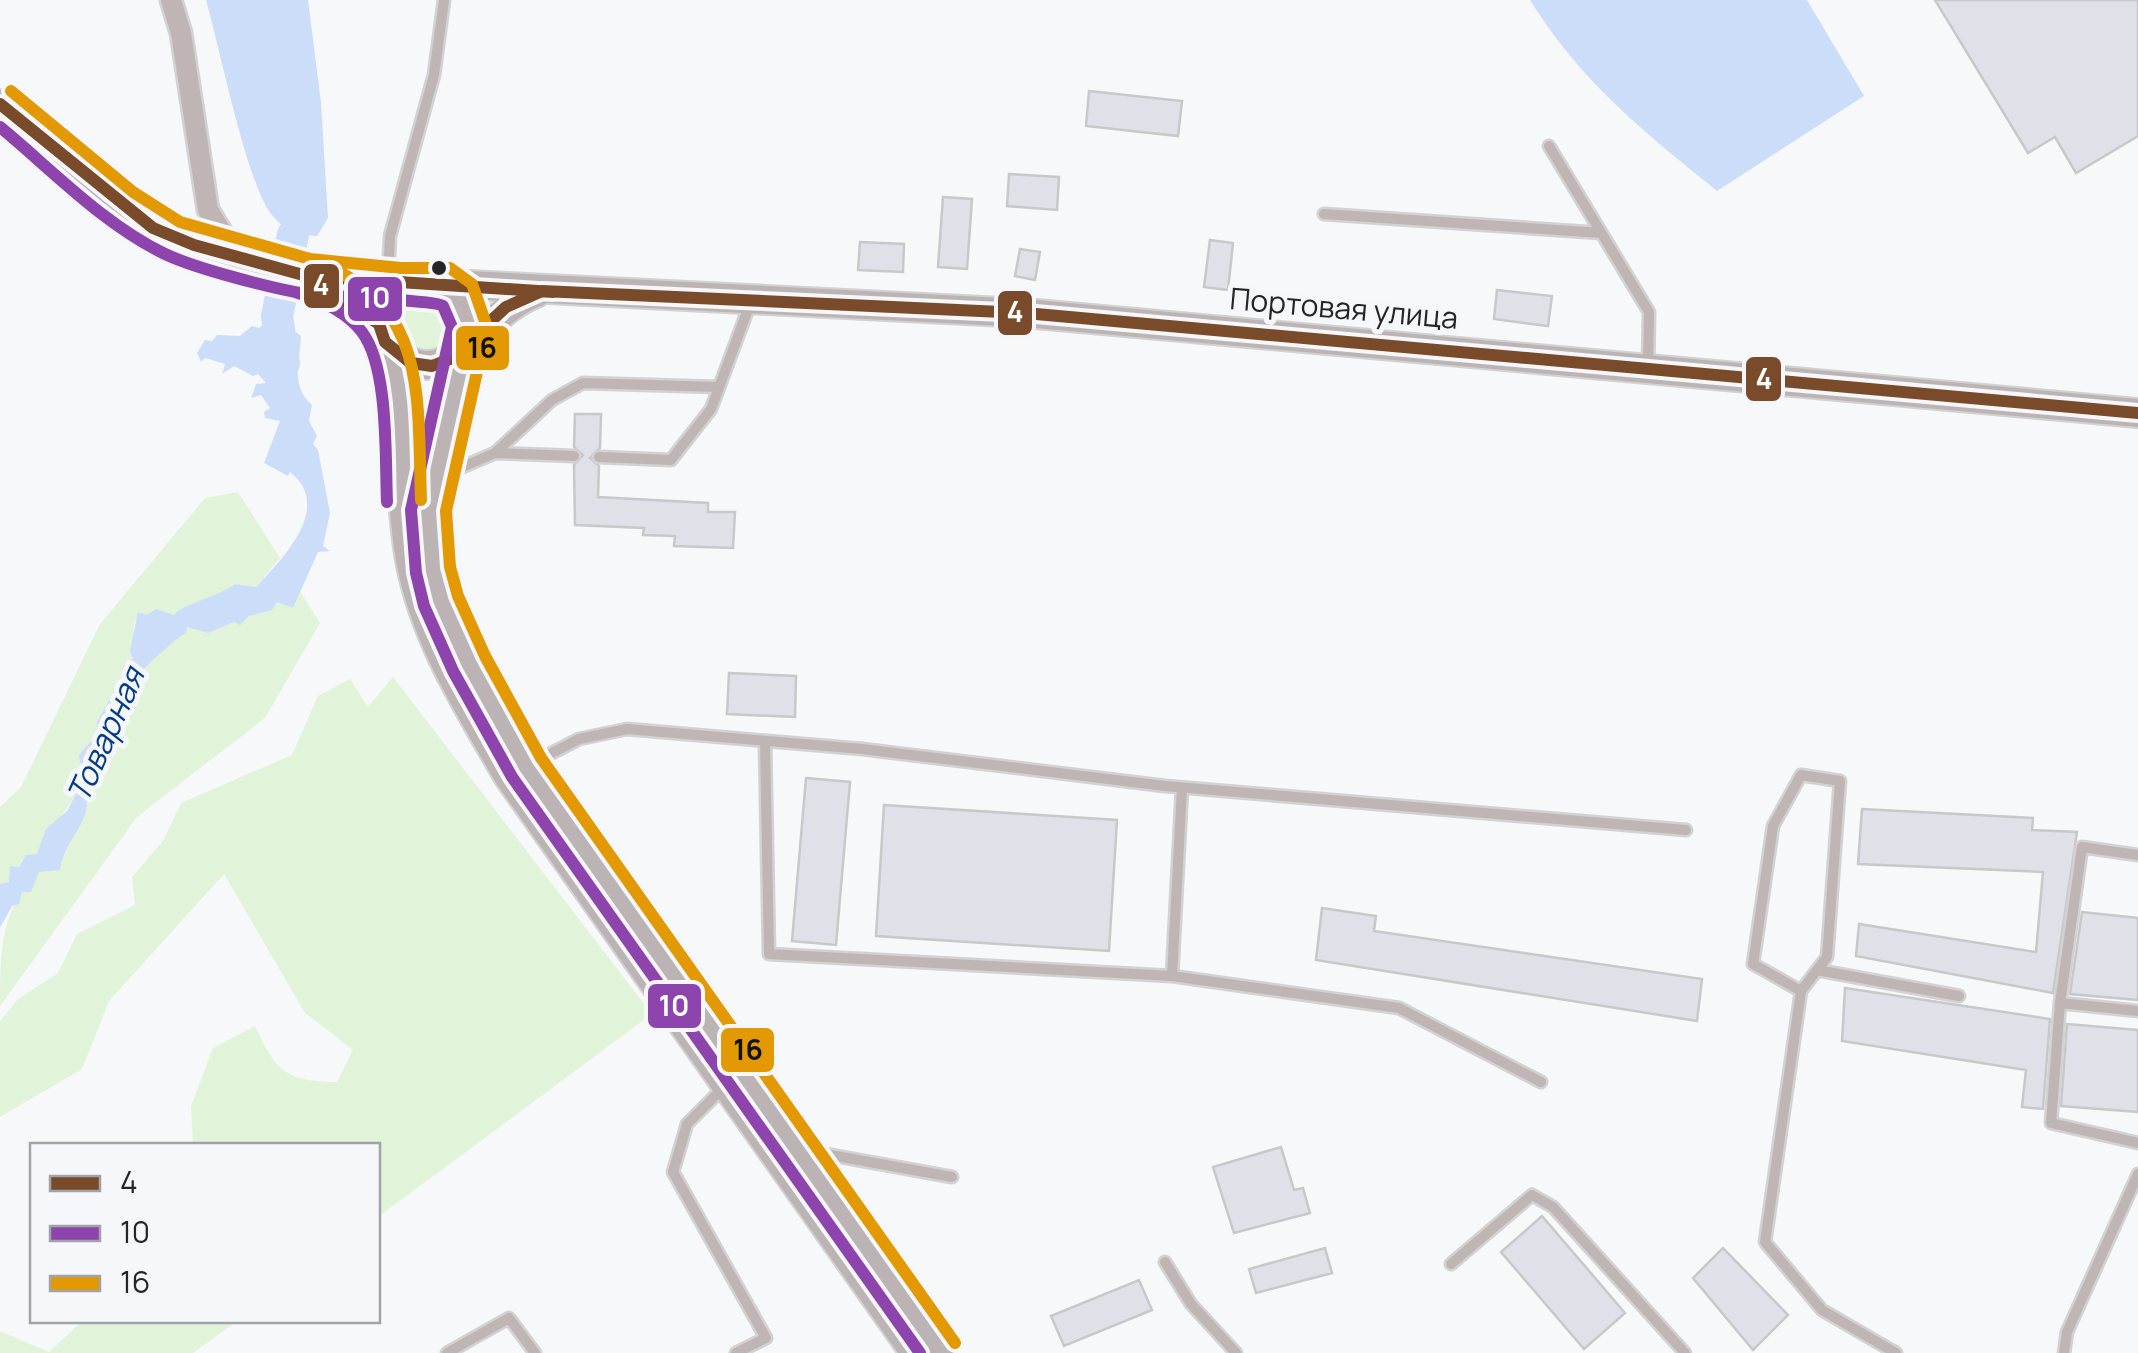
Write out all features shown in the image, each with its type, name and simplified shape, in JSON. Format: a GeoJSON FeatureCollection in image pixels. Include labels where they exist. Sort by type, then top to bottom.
{"type":"FeatureCollection","features":[{"type":"Feature","properties":{"kind":"main road"},"geometry":{"type":"LineString","coordinates":[[0,104],[153,228],[238,258],[308,276],[446,286],[468,311],[470,326],[434,468],[429,538],[441,602],[468,664],[517,771],[788,1154],[940,1353]]}},
{"type":"Feature","properties":{"kind":"main road"},"geometry":{"type":"LineString","coordinates":[[308,276],[382,333],[405,361],[426,367],[464,350],[494,316],[542,291]]}},
{"type":"Feature","properties":{"kind":"main road"},"geometry":{"type":"LineString","coordinates":[[395,285],[386,303],[382,333],[397,396],[409,550],[438,653],[726,1084],[788,1154],[916,1353]]}},
{"type":"Feature","properties":{"kind":"main road","name":"Портовая улица"},"geometry":{"type":"LineString","coordinates":[[446,286],[1025,312],[2138,413]]}},
{"type":"Feature","properties":{"kind":"street"},"geometry":{"type":"LineString","coordinates":[[171,0],[181,33],[208,210],[238,258]]}},
{"type":"Feature","properties":{"kind":"lane"},"geometry":{"type":"LineString","coordinates":[[395,285],[390,236],[434,75],[444,0]]}},
{"type":"Feature","properties":{"kind":"lane"},"geometry":{"type":"LineString","coordinates":[[1549,146],[1648,312],[1648,369]]}},
{"type":"Feature","properties":{"kind":"lane"},"geometry":{"type":"LineString","coordinates":[[1324,214],[1601,233]]}},
{"type":"Feature","properties":{"kind":"lane"},"geometry":{"type":"LineString","coordinates":[[600,458],[671,460],[711,409],[751,301]]}},
{"type":"Feature","properties":{"kind":"lane"},"geometry":{"type":"LineString","coordinates":[[402,452],[434,468],[460,468],[495,452],[552,400],[583,383],[719,387]]}},
{"type":"Feature","properties":{"kind":"lane"},"geometry":{"type":"LineString","coordinates":[[495,452],[574,456]]}},
{"type":"Feature","properties":{"kind":"lane"},"geometry":{"type":"LineString","coordinates":[[517,771],[579,739],[627,729],[1182,788],[1686,830]]}},
{"type":"Feature","properties":{"kind":"lane"},"geometry":{"type":"LineString","coordinates":[[766,741],[768,954],[1172,976],[1398,1008],[1541,1082]]}},
{"type":"Feature","properties":{"kind":"lane"},"geometry":{"type":"LineString","coordinates":[[1801,992],[1753,964],[1773,826],[1801,775],[1840,780],[1827,957],[1801,992],[1765,1242],[1822,1310],[1896,1353]]}},
{"type":"Feature","properties":{"kind":"lane"},"geometry":{"type":"LineString","coordinates":[[1172,976],[1182,788]]}},
{"type":"Feature","properties":{"kind":"lane"},"geometry":{"type":"LineString","coordinates":[[2138,855],[2082,847],[2060,1004],[2051,1123],[2138,1143]]}},
{"type":"Feature","properties":{"kind":"lane"},"geometry":{"type":"LineString","coordinates":[[1817,970],[1959,996]]}},
{"type":"Feature","properties":{"kind":"lane"},"geometry":{"type":"LineString","coordinates":[[2060,1004],[2138,1012]]}},
{"type":"Feature","properties":{"kind":"lane"},"geometry":{"type":"LineString","coordinates":[[726,1084],[687,1124],[672,1172],[766,1338],[736,1353]]}},
{"type":"Feature","properties":{"kind":"lane"},"geometry":{"type":"LineString","coordinates":[[788,1154],[952,1176]]}},
{"type":"Feature","properties":{"kind":"lane"},"geometry":{"type":"LineString","coordinates":[[2064,1353],[2067,1332],[2138,1174]]}},
{"type":"Feature","properties":{"kind":"lane"},"geometry":{"type":"LineString","coordinates":[[1451,1264],[1532,1195],[1554,1207],[1685,1353]]}},
{"type":"Feature","properties":{"kind":"lane"},"geometry":{"type":"LineString","coordinates":[[1165,1262],[1191,1304],[1236,1353]]}},
{"type":"Feature","properties":{"kind":"lane"},"geometry":{"type":"LineString","coordinates":[[447,1353],[509,1318],[534,1353]]}},
{"type":"Feature","properties":{"kind":"green space"},"geometry":{"type":"Polygon","coordinates":[[[424,299],[442,307],[450,325],[442,343],[424,351],[406,343],[398,325],[406,307],[424,299]]]}},
{"type":"Feature","properties":{"kind":"green space"},"geometry":{"type":"Polygon","coordinates":[[[238,492],[280,558],[256,587],[235,584],[190,610],[149,616],[134,623],[133,658],[97,722],[97,734],[80,755],[83,768],[76,793],[37,854],[26,855],[9,882],[0,884],[0,807],[21,787],[100,624],[205,498],[238,492]]]}},
{"type":"Feature","properties":{"kind":"green space"},"geometry":{"type":"Polygon","coordinates":[[[300,591],[320,623],[265,718],[137,817],[0,1006],[2,951],[9,917],[25,887],[71,842],[69,835],[83,809],[85,794],[94,792],[104,748],[116,729],[113,719],[123,711],[123,704],[149,661],[187,627],[208,633],[277,601],[292,608],[300,591]]]}},
{"type":"Feature","properties":{"kind":"green space"},"geometry":{"type":"Polygon","coordinates":[[[393,677],[652,1014],[380,1216],[380,1143],[193,1143],[191,1106],[213,1048],[255,1026],[270,1054],[285,1071],[305,1079],[337,1082],[353,1050],[305,1013],[224,874],[109,1001],[82,1069],[0,1117],[0,1021],[18,999],[58,973],[77,934],[135,905],[132,877],[163,841],[181,803],[292,755],[318,696],[350,679],[368,707],[393,677]]]}},
{"type":"Feature","properties":{"kind":"green space"},"geometry":{"type":"Polygon","coordinates":[[[79,1323],[234,1323],[193,1353],[0,1353],[0,1331],[49,1352],[79,1323]]]}},
{"type":"Feature","properties":{"kind":"water"},"geometry":{"type":"Polygon","coordinates":[[[206,0],[308,0],[321,103],[328,218],[317,236],[286,228],[262,198],[243,145],[206,0]]]}},
{"type":"Feature","properties":{"kind":"water"},"geometry":{"type":"Polygon","coordinates":[[[1530,0],[1807,0],[1864,96],[1717,191],[1592,81],[1530,0]]]}},
{"type":"Feature","properties":{"kind":"water"},"geometry":{"type":"Polygon","coordinates":[[[268,320],[282,322],[301,336],[299,382],[312,405],[309,421],[317,436],[313,444],[318,450],[330,513],[323,546],[330,551],[318,552],[293,608],[277,602],[272,610],[249,616],[240,625],[234,622],[208,633],[187,627],[186,633],[140,673],[145,677],[133,688],[137,695],[130,695],[121,717],[113,719],[116,729],[104,748],[94,793],[85,795],[86,813],[60,870],[39,872],[31,892],[22,892],[19,904],[12,906],[0,928],[0,884],[9,882],[10,866],[19,867],[26,855],[37,854],[46,829],[67,811],[83,780],[79,755],[97,734],[97,722],[124,673],[122,668],[133,658],[130,651],[138,612],[146,615],[156,609],[174,615],[235,584],[256,587],[300,532],[307,501],[302,486],[290,472],[288,476],[264,463],[280,421],[265,418],[264,412],[270,408],[261,395],[251,398],[256,384],[266,383],[258,374],[253,376],[234,366],[222,374],[225,364],[205,358],[201,362],[197,353],[205,340],[212,341],[217,335],[240,336],[268,320]]]}},
{"type":"Feature","properties":{"kind":"building"},"geometry":{"type":"Polygon","coordinates":[[[1935,0],[2138,0],[2138,136],[2076,173],[2055,137],[2028,153],[1935,0]]]}},
{"type":"Feature","properties":{"kind":"building"},"geometry":{"type":"Polygon","coordinates":[[[1089,91],[1182,101],[1178,136],[1086,126],[1089,91]]]}},
{"type":"Feature","properties":{"kind":"building"},"geometry":{"type":"Polygon","coordinates":[[[1009,174],[1059,177],[1057,210],[1007,206],[1009,174]]]}},
{"type":"Feature","properties":{"kind":"building"},"geometry":{"type":"Polygon","coordinates":[[[943,197],[972,199],[967,269],[938,267],[943,197]]]}},
{"type":"Feature","properties":{"kind":"building"},"geometry":{"type":"Polygon","coordinates":[[[1210,240],[1233,243],[1228,290],[1204,287],[1210,240]]]}},
{"type":"Feature","properties":{"kind":"building"},"geometry":{"type":"Polygon","coordinates":[[[860,242],[904,244],[903,272],[858,270],[860,242]]]}},
{"type":"Feature","properties":{"kind":"building"},"geometry":{"type":"Polygon","coordinates":[[[1020,249],[1040,252],[1035,280],[1015,276],[1020,249]]]}},
{"type":"Feature","properties":{"kind":"building"},"geometry":{"type":"Polygon","coordinates":[[[1497,290],[1552,296],[1548,326],[1494,319],[1497,290]]]}},
{"type":"Feature","properties":{"kind":"building"},"geometry":{"type":"Polygon","coordinates":[[[575,414],[601,414],[600,448],[590,458],[599,466],[598,497],[708,503],[708,512],[735,512],[733,548],[674,546],[675,536],[643,535],[644,528],[575,525],[574,465],[583,455],[574,447],[575,414]]]}},
{"type":"Feature","properties":{"kind":"building"},"geometry":{"type":"Polygon","coordinates":[[[729,673],[796,676],[795,717],[727,714],[729,673]]]}},
{"type":"Feature","properties":{"kind":"building"},"geometry":{"type":"Polygon","coordinates":[[[806,778],[850,782],[836,945],[792,941],[806,778]]]}},
{"type":"Feature","properties":{"kind":"building"},"geometry":{"type":"Polygon","coordinates":[[[884,805],[1117,820],[1109,951],[876,936],[884,805]]]}},
{"type":"Feature","properties":{"kind":"building"},"geometry":{"type":"Polygon","coordinates":[[[1862,809],[2033,818],[2032,830],[2077,832],[2053,993],[1856,956],[1859,924],[2036,952],[2043,872],[1858,864],[1862,809]]]}},
{"type":"Feature","properties":{"kind":"building"},"geometry":{"type":"Polygon","coordinates":[[[1322,908],[1376,916],[1374,931],[1702,979],[1697,1021],[1316,960],[1322,908]]]}},
{"type":"Feature","properties":{"kind":"building"},"geometry":{"type":"Polygon","coordinates":[[[2082,912],[2138,918],[2138,1000],[2070,994],[2082,912]]]}},
{"type":"Feature","properties":{"kind":"building"},"geometry":{"type":"Polygon","coordinates":[[[1845,988],[2050,1019],[2043,1109],[2022,1107],[2026,1070],[1842,1041],[1845,988]]]}},
{"type":"Feature","properties":{"kind":"building"},"geometry":{"type":"Polygon","coordinates":[[[2067,1024],[2138,1030],[2138,1112],[2061,1106],[2067,1024]]]}},
{"type":"Feature","properties":{"kind":"building"},"geometry":{"type":"Polygon","coordinates":[[[1281,1147],[1294,1190],[1303,1188],[1310,1213],[1234,1233],[1213,1167],[1281,1147]]]}},
{"type":"Feature","properties":{"kind":"building"},"geometry":{"type":"Polygon","coordinates":[[[1542,1216],[1625,1313],[1584,1349],[1501,1252],[1542,1216]]]}},
{"type":"Feature","properties":{"kind":"building"},"geometry":{"type":"Polygon","coordinates":[[[1325,1248],[1332,1273],[1256,1293],[1249,1269],[1325,1248]]]}},
{"type":"Feature","properties":{"kind":"building"},"geometry":{"type":"Polygon","coordinates":[[[1723,1248],[1788,1315],[1753,1350],[1693,1278],[1723,1248]]]}},
{"type":"Feature","properties":{"kind":"building"},"geometry":{"type":"Polygon","coordinates":[[[1139,1280],[1152,1310],[1064,1346],[1051,1316],[1139,1280]]]}},
{"type":"Feature","properties":{"kind":"waterway","name":"Товарная"},"geometry":{"type":"LineString","coordinates":[[289,254],[293,235]]}},
{"type":"Feature","properties":{"kind":"waterway","name":"Товарная"},"geometry":{"type":"LineString","coordinates":[[283,287],[277,316],[284,363]]}},
{"type":"Feature","properties":{"kind":"transit line","name":"16"},"geometry":{"type":"LineString","coordinates":[[11,91],[133,192],[180,222],[310,259],[401,268],[450,268],[472,284],[487,327],[446,511],[450,567],[458,596],[485,656],[541,758],[955,1343]]}},
{"type":"Feature","properties":{"kind":"transit line","name":"4"},"geometry":{"type":"LineString","coordinates":[[0,104],[153,228],[194,245],[307,276],[379,324],[385,342],[411,363],[432,366],[450,359],[506,307],[542,291],[1025,313],[2138,413]]}},
{"type":"Feature","properties":{"kind":"transit line","name":"10"},"geometry":{"type":"LineString","coordinates":[[0,127],[99,212],[142,242],[179,260],[306,294],[443,306],[452,327],[411,510],[416,573],[424,606],[453,671],[512,777],[920,1353]]}},
{"type":"Feature","properties":{"kind":"transit line","name":"16"},"geometry":{"type":"LineString","coordinates":[[307,258],[347,276],[376,298],[396,324],[415,387],[421,500]]}},
{"type":"Feature","properties":{"kind":"transit line","name":"4"},"geometry":{"type":"LineString","coordinates":[[307,276],[553,292]]}},
{"type":"Feature","properties":{"kind":"transit line","name":"10"},"geometry":{"type":"LineString","coordinates":[[295,292],[340,312],[362,332],[371,348],[384,414],[387,502]]}}]}
